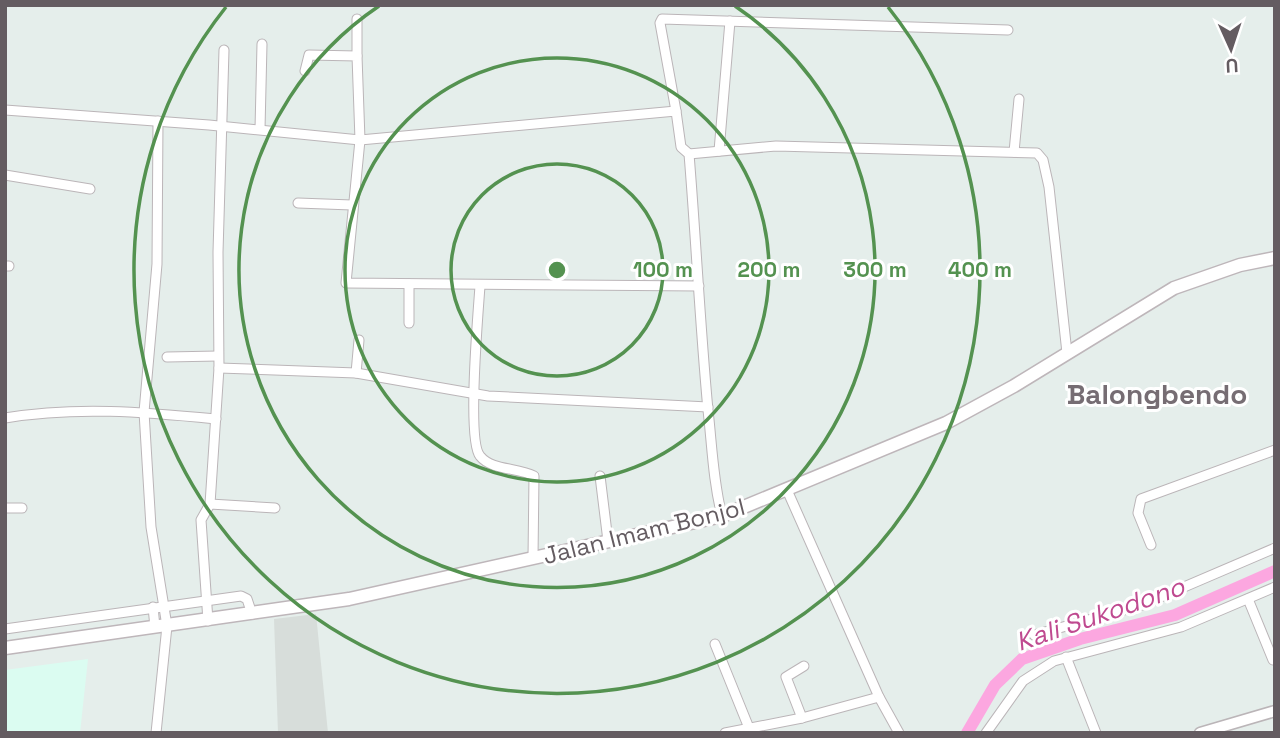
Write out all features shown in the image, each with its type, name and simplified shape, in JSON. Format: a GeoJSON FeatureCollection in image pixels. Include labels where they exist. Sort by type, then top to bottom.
{"type":"FeatureCollection","features":[{"type":"Feature","properties":{"kind":"main road","name":"Jalan Imam Bonjol"},"geometry":{"type":"LineString","coordinates":[[5,648],[208,621],[400,589],[722,516],[946,423],[989,401],[1174,288],[1240,265],[1275,258]]}},
{"type":"Feature","properties":{"kind":"street"},"geometry":{"type":"LineString","coordinates":[[357,19],[360,140],[346,283],[699,286]]}},
{"type":"Feature","properties":{"kind":"street"},"geometry":{"type":"LineString","coordinates":[[722,516],[716,489],[700,340],[699,286],[689,154],[681,147],[660,20],[1009,30]]}},
{"type":"Feature","properties":{"kind":"street"},"geometry":{"type":"LineString","coordinates":[[719,151],[730,21]]}},
{"type":"Feature","properties":{"kind":"street"},"geometry":{"type":"LineString","coordinates":[[260,129],[262,44]]}},
{"type":"Feature","properties":{"kind":"street"},"geometry":{"type":"LineString","coordinates":[[208,621],[201,520],[210,504],[219,368],[224,50]]}},
{"type":"Feature","properties":{"kind":"street"},"geometry":{"type":"LineString","coordinates":[[305,71],[308,55],[357,56]]}},
{"type":"Feature","properties":{"kind":"street"},"geometry":{"type":"LineString","coordinates":[[1014,152],[1019,99]]}},
{"type":"Feature","properties":{"kind":"street"},"geometry":{"type":"LineString","coordinates":[[5,110],[260,129],[360,140],[676,111]]}},
{"type":"Feature","properties":{"kind":"street"},"geometry":{"type":"LineString","coordinates":[[156,733],[161,626],[165,605],[150,527],[144,412],[157,264],[158,121]]}},
{"type":"Feature","properties":{"kind":"street"},"geometry":{"type":"LineString","coordinates":[[689,154],[775,146],[1037,153],[1043,160],[1049,187],[1067,352]]}},
{"type":"Feature","properties":{"kind":"street"},"geometry":{"type":"LineString","coordinates":[[5,175],[90,189]]}},
{"type":"Feature","properties":{"kind":"street"},"geometry":{"type":"LineString","coordinates":[[298,203],[352,205]]}},
{"type":"Feature","properties":{"kind":"street"},"geometry":{"type":"LineString","coordinates":[[409,323],[410,285]]}},
{"type":"Feature","properties":{"kind":"street"},"geometry":{"type":"LineString","coordinates":[[480,286],[472,422],[474,443],[479,456],[490,464],[531,474],[535,479],[533,558]]}},
{"type":"Feature","properties":{"kind":"street"},"geometry":{"type":"LineString","coordinates":[[356,373],[359,340]]}},
{"type":"Feature","properties":{"kind":"street"},"geometry":{"type":"LineString","coordinates":[[167,357],[218,356]]}},
{"type":"Feature","properties":{"kind":"street"},"geometry":{"type":"LineString","coordinates":[[219,368],[356,373],[475,395],[708,407]]}},
{"type":"Feature","properties":{"kind":"street"},"geometry":{"type":"LineString","coordinates":[[5,418],[55,411],[144,412],[216,419]]}},
{"type":"Feature","properties":{"kind":"street"},"geometry":{"type":"LineString","coordinates":[[1151,545],[1138,513],[1141,499],[1275,450]]}},
{"type":"Feature","properties":{"kind":"street"},"geometry":{"type":"LineString","coordinates":[[600,476],[608,541]]}},
{"type":"Feature","properties":{"kind":"street"},"geometry":{"type":"LineString","coordinates":[[787,490],[879,697],[899,733]]}},
{"type":"Feature","properties":{"kind":"street"},"geometry":{"type":"LineString","coordinates":[[210,504],[275,508]]}},
{"type":"Feature","properties":{"kind":"street"},"geometry":{"type":"LineString","coordinates":[[5,508],[22,508]]}},
{"type":"Feature","properties":{"kind":"street"},"geometry":{"type":"LineString","coordinates":[[1034,635],[1142,605],[1275,548]]}},
{"type":"Feature","properties":{"kind":"street"},"geometry":{"type":"LineString","coordinates":[[986,733],[1026,678],[1066,657],[1181,627],[1275,587]]}},
{"type":"Feature","properties":{"kind":"street"},"geometry":{"type":"LineString","coordinates":[[5,629],[242,596],[247,599],[252,614]]}},
{"type":"Feature","properties":{"kind":"street"},"geometry":{"type":"LineString","coordinates":[[1248,599],[1273,660]]}},
{"type":"Feature","properties":{"kind":"street"},"geometry":{"type":"LineString","coordinates":[[153,607],[161,626]]}},
{"type":"Feature","properties":{"kind":"street"},"geometry":{"type":"LineString","coordinates":[[715,644],[749,727]]}},
{"type":"Feature","properties":{"kind":"street"},"geometry":{"type":"LineString","coordinates":[[1066,657],[1096,733]]}},
{"type":"Feature","properties":{"kind":"street"},"geometry":{"type":"LineString","coordinates":[[802,718],[786,677],[804,666]]}},
{"type":"Feature","properties":{"kind":"street"},"geometry":{"type":"LineString","coordinates":[[725,733],[802,718],[879,697]]}},
{"type":"Feature","properties":{"kind":"street"},"geometry":{"type":"LineString","coordinates":[[1200,733],[1275,711]]}},
{"type":"Feature","properties":{"kind":"shaded area"},"geometry":{"type":"Polygon","coordinates":[[[316,614],[328,733],[278,733],[274,619],[316,614]]]}},
{"type":"Feature","properties":{"kind":"shaded area"},"geometry":{"type":"Polygon","coordinates":[[[88,659],[80,733],[5,733],[5,670],[88,659]]]}},
{"type":"Feature","properties":{"kind":"waterway","name":"Kali Sukodono"},"geometry":{"type":"LineString","coordinates":[[967,733],[995,685],[1022,659],[1080,639],[1175,615],[1275,571]]}},
{"type":"Feature","properties":{"kind":"district","name":"Balongbendo"},"geometry":{"type":"Point","coordinates":[1157,394]}}]}
